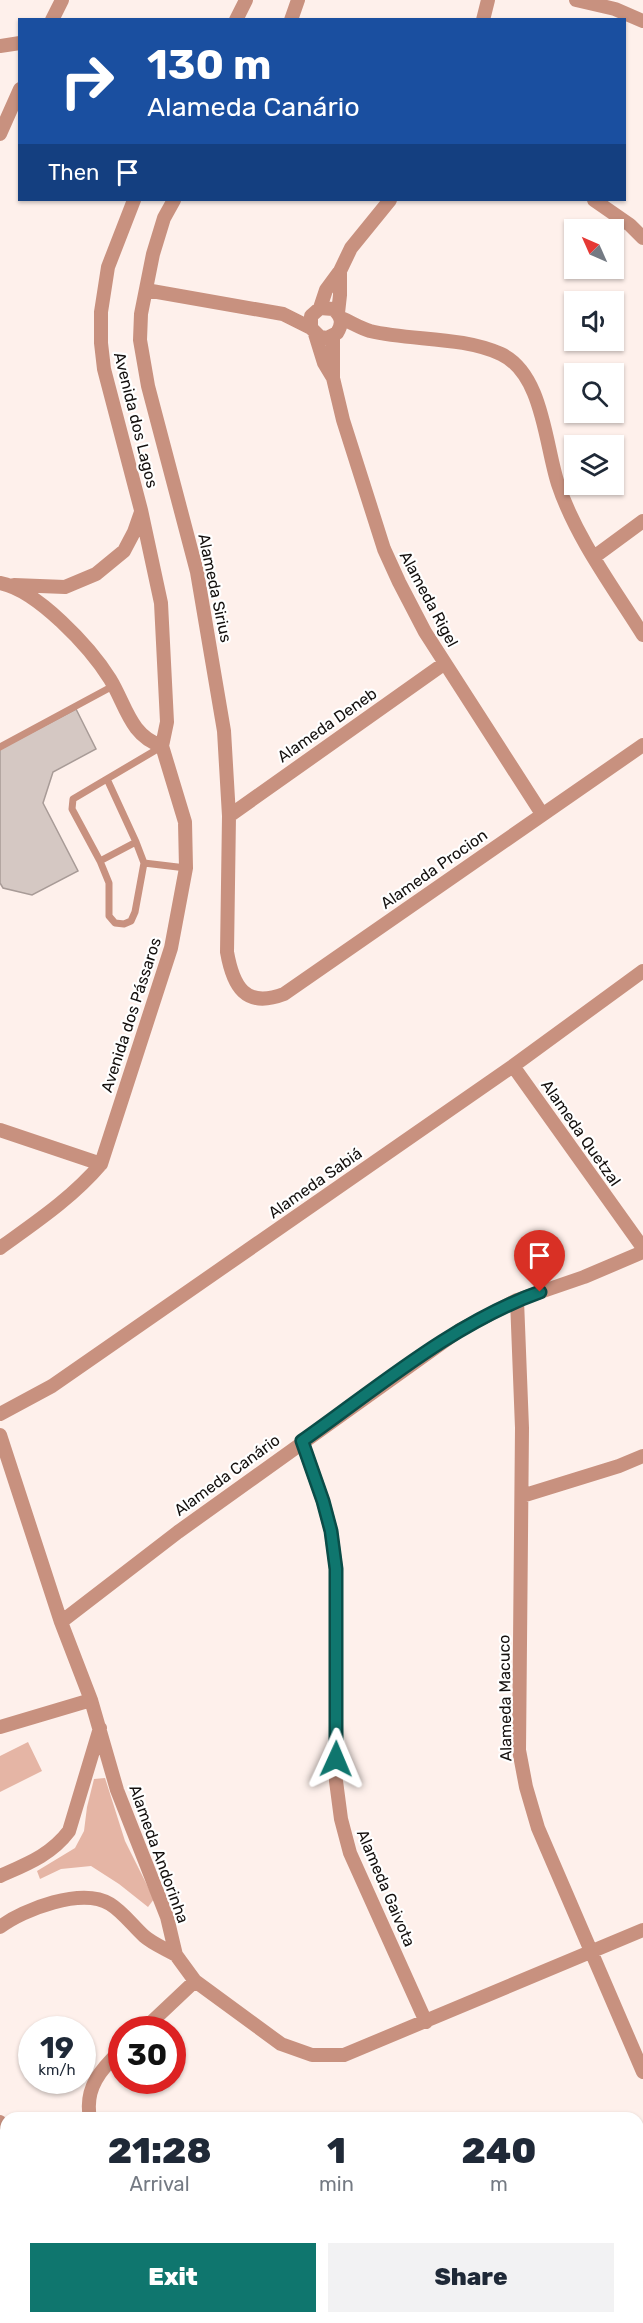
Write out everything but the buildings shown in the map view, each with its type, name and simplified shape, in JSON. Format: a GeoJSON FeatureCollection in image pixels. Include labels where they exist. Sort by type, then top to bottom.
{"type":"FeatureCollection","features":[{"type":"Feature","properties":{"kind":"street"},"geometry":{"type":"LineString","coordinates":[[53,18],[63,0]]}},
{"type":"Feature","properties":{"kind":"street"},"geometry":{"type":"LineString","coordinates":[[237,18],[246,0]]}},
{"type":"Feature","properties":{"kind":"street"},"geometry":{"type":"LineString","coordinates":[[292,18],[298,0]]}},
{"type":"Feature","properties":{"kind":"street"},"geometry":{"type":"LineString","coordinates":[[484,18],[488,0]]}},
{"type":"Feature","properties":{"kind":"street"},"geometry":{"type":"LineString","coordinates":[[576,0],[615,9],[643,21]]}},
{"type":"Feature","properties":{"kind":"street"},"geometry":{"type":"LineString","coordinates":[[0,46],[18,43]]}},
{"type":"Feature","properties":{"kind":"street"},"geometry":{"type":"LineString","coordinates":[[0,135],[18,94]]}},
{"type":"Feature","properties":{"kind":"street","name":"Avenida dos Lagos"},"geometry":{"type":"LineString","coordinates":[[134,201],[108,267],[101,312],[101,343],[104,369],[141,510]]}},
{"type":"Feature","properties":{"kind":"street","name":"Alameda Sirius"},"geometry":{"type":"LineString","coordinates":[[173,201],[164,218],[153,254],[141,314],[140,340],[148,386],[197,572],[224,731],[229,816],[227,952],[230,971],[240,990]]}},
{"type":"Feature","properties":{"kind":"street"},"geometry":{"type":"LineString","coordinates":[[313,331],[311,316],[318,309],[326,290],[340,271],[360,235],[389,201]]}},
{"type":"Feature","properties":{"kind":"street"},"geometry":{"type":"LineString","coordinates":[[595,201],[630,225],[643,238]]}},
{"type":"Feature","properties":{"kind":"street"},"geometry":{"type":"LineString","coordinates":[[335,335],[340,329],[340,271]]}},
{"type":"Feature","properties":{"kind":"street"},"geometry":{"type":"LineString","coordinates":[[146,290],[283,314],[327,338],[370,331],[463,344],[498,353],[516,366],[528,379],[536,397],[558,485],[570,513],[594,557],[643,635]]}},
{"type":"Feature","properties":{"kind":"street"},"geometry":{"type":"LineString","coordinates":[[283,314],[327,307],[370,331]]}},
{"type":"Feature","properties":{"kind":"street","name":"Alameda Rigel"},"geometry":{"type":"LineString","coordinates":[[313,331],[324,363],[333,378],[384,549],[425,632],[542,814]]}},
{"type":"Feature","properties":{"kind":"street","name":"Alameda Rigel"},"geometry":{"type":"LineString","coordinates":[[333,378],[335,335]]}},
{"type":"Feature","properties":{"kind":"street"},"geometry":{"type":"LineString","coordinates":[[6,584],[65,587],[96,574],[124,551],[134,532],[141,510]]}},
{"type":"Feature","properties":{"kind":"street","name":"Avenida dos Pássaros"},"geometry":{"type":"LineString","coordinates":[[0,1248],[60,1205],[84,1184],[101,1164],[171,948],[186,868],[184,822],[162,746],[167,722],[165,648],[154,564],[141,510]]}},
{"type":"Feature","properties":{"kind":"street"},"geometry":{"type":"LineString","coordinates":[[594,557],[643,521]]}},
{"type":"Feature","properties":{"kind":"street"},"geometry":{"type":"LineString","coordinates":[[6,584],[51,612],[75,635],[111,682],[143,738],[162,746]]}},
{"type":"Feature","properties":{"kind":"street","name":"Alameda Deneb"},"geometry":{"type":"LineString","coordinates":[[229,816],[445,663]]}},
{"type":"Feature","properties":{"kind":"street","name":"Alameda Procion"},"geometry":{"type":"LineString","coordinates":[[240,990],[258,999],[273,998],[284,994],[643,745]]}},
{"type":"Feature","properties":{"kind":"street","name":"Alameda Sabiá"},"geometry":{"type":"LineString","coordinates":[[0,1414],[52,1386],[513,1066],[643,971]]}},
{"type":"Feature","properties":{"kind":"street","name":"Alameda Quetzal"},"geometry":{"type":"LineString","coordinates":[[513,1066],[643,1250]]}},
{"type":"Feature","properties":{"kind":"street"},"geometry":{"type":"LineString","coordinates":[[0,1130],[101,1164]]}},
{"type":"Feature","properties":{"kind":"street","name":"Alameda Canário"},"geometry":{"type":"LineString","coordinates":[[60,1622],[302,1441],[460,1330],[517,1300],[584,1277],[643,1250]]}},
{"type":"Feature","properties":{"kind":"street","name":"Alameda Macuco"},"geometry":{"type":"LineString","coordinates":[[517,1300],[522,1496],[519,1750],[526,1787],[538,1828],[643,2072]]}},
{"type":"Feature","properties":{"kind":"street","name":"Alameda Andorinha"},"geometry":{"type":"LineString","coordinates":[[0,1436],[60,1622],[91,1700],[117,1790],[166,1917],[176,1955],[195,1981],[281,2044],[312,2055],[344,2055],[643,1930]]}},
{"type":"Feature","properties":{"kind":"street","name":"Alameda Gaivota"},"geometry":{"type":"LineString","coordinates":[[302,1441],[331,1531],[336,1569],[336,1781],[341,1819],[350,1853],[426,2022]]}},
{"type":"Feature","properties":{"kind":"street"},"geometry":{"type":"LineString","coordinates":[[522,1496],[619,1466],[643,1456]]}},
{"type":"Feature","properties":{"kind":"street"},"geometry":{"type":"LineString","coordinates":[[0,1727],[91,1700]]}},
{"type":"Feature","properties":{"kind":"street"},"geometry":{"type":"LineString","coordinates":[[0,1876],[40,1859],[59,1844],[69,1831],[100,1728]]}},
{"type":"Feature","properties":{"kind":"street"},"geometry":{"type":"LineString","coordinates":[[0,1927],[9,1920],[62,1900],[97,1898],[111,1904],[146,1938],[176,1955]]}},
{"type":"Feature","properties":{"kind":"street"},"geometry":{"type":"LineString","coordinates":[[146,1938],[166,1917]]}},
{"type":"Feature","properties":{"kind":"street"},"geometry":{"type":"LineString","coordinates":[[158,2016],[195,1981]]}},
{"type":"Feature","properties":{"kind":"street"},"geometry":{"type":"LineString","coordinates":[[90,2112],[90,2091],[94,2079],[108,2064]]}},
{"type":"Feature","properties":{"kind":"lane"},"geometry":{"type":"LineString","coordinates":[[0,747],[111,682]]}},
{"type":"Feature","properties":{"kind":"lane"},"geometry":{"type":"LineString","coordinates":[[107,779],[144,863],[135,912],[131,921],[124,924],[115,923],[109,916],[109,884],[71,804],[74,799],[107,779],[162,746]]}},
{"type":"Feature","properties":{"kind":"lane"},"geometry":{"type":"LineString","coordinates":[[100,861],[136,842]]}},
{"type":"Feature","properties":{"kind":"lane"},"geometry":{"type":"LineString","coordinates":[[144,863],[186,868]]}},
{"type":"Feature","properties":{"kind":"shaded area"},"geometry":{"type":"Polygon","coordinates":[[[28,1742],[42,1771],[0,1792],[0,1756],[28,1742]]]}},
{"type":"Feature","properties":{"kind":"shaded area"},"geometry":{"type":"Polygon","coordinates":[[[105,1778],[125,1841],[154,1899],[148,1907],[91,1866],[61,1869],[40,1879],[37,1871],[75,1848],[84,1831],[94,1779],[105,1778]]]}},
{"type":"Feature","properties":{"kind":"route"},"geometry":{"type":"LineString","coordinates":[[336,1759],[338,1692],[336,1569],[331,1531],[302,1441],[460,1330],[517,1300],[540,1292]]}}]}
